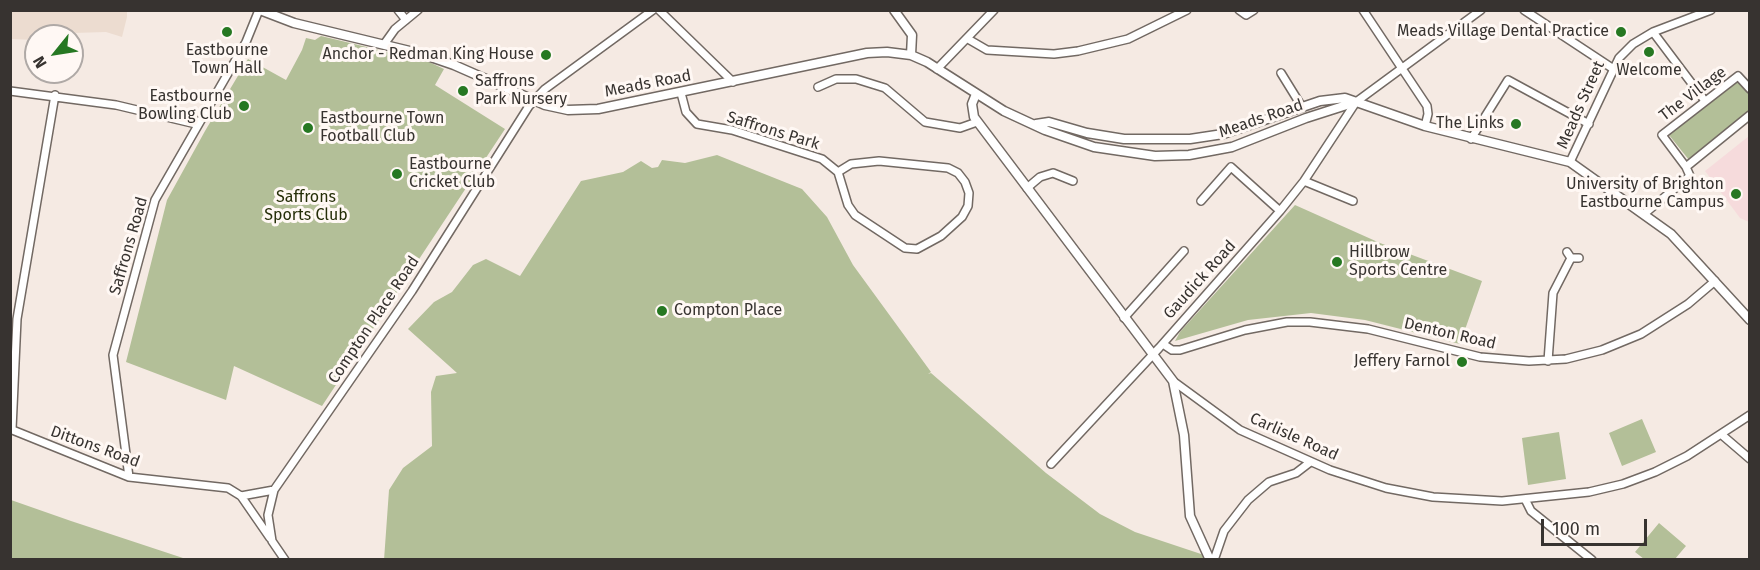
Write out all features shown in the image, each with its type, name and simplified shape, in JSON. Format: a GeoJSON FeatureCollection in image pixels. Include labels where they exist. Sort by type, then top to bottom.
{"type":"FeatureCollection","features":[{"type":"Feature","properties":{"kind":"street","name":"Meads Road"},"geometry":{"type":"LineString","coordinates":[[260,10],[294,23],[386,43],[454,65],[534,100],[568,110],[598,109],[867,53],[887,52],[911,55],[1011,114],[1045,130],[1094,147],[1169,157],[1232,147],[1306,118],[1356,102]]}},
{"type":"Feature","properties":{"kind":"street","name":"Saffrons Road"},"geometry":{"type":"LineString","coordinates":[[129,477],[113,355],[155,200],[196,124],[246,42],[260,10]]}},
{"type":"Feature","properties":{"kind":"street"},"geometry":{"type":"LineString","coordinates":[[398,10],[406,20]]}},
{"type":"Feature","properties":{"kind":"street"},"geometry":{"type":"LineString","coordinates":[[386,43],[388,36],[418,10]]}},
{"type":"Feature","properties":{"kind":"street","name":"Compton Place Road"},"geometry":{"type":"LineString","coordinates":[[285,560],[272,541],[268,515],[274,490],[412,291],[534,100],[545,88],[653,10]]}},
{"type":"Feature","properties":{"kind":"street"},"geometry":{"type":"LineString","coordinates":[[659,10],[733,81]]}},
{"type":"Feature","properties":{"kind":"street"},"geometry":{"type":"LineString","coordinates":[[894,10],[912,35],[911,55]]}},
{"type":"Feature","properties":{"kind":"street"},"geometry":{"type":"LineString","coordinates":[[937,69],[994,10]]}},
{"type":"Feature","properties":{"kind":"street"},"geometry":{"type":"LineString","coordinates":[[968,39],[981,48],[998,51],[1054,54],[1078,51],[1128,39],[1187,10]]}},
{"type":"Feature","properties":{"kind":"street"},"geometry":{"type":"LineString","coordinates":[[1239,10],[1246,15],[1254,10]]}},
{"type":"Feature","properties":{"kind":"street"},"geometry":{"type":"LineString","coordinates":[[1363,10],[1426,106],[1428,114],[1425,126]]}},
{"type":"Feature","properties":{"kind":"street"},"geometry":{"type":"LineString","coordinates":[[1356,102],[1481,10]]}},
{"type":"Feature","properties":{"kind":"street"},"geometry":{"type":"LineString","coordinates":[[1524,10],[1612,68]]}},
{"type":"Feature","properties":{"kind":"street"},"geometry":{"type":"LineString","coordinates":[[1683,10],[1689,18]]}},
{"type":"Feature","properties":{"kind":"street","name":"Meads Street"},"geometry":{"type":"LineString","coordinates":[[1570,162],[1589,124],[1612,68],[1626,51],[1653,32],[1711,10]]}},
{"type":"Feature","properties":{"kind":"street"},"geometry":{"type":"LineString","coordinates":[[1653,32],[1705,101]]}},
{"type":"Feature","properties":{"kind":"street"},"geometry":{"type":"LineString","coordinates":[[1281,73],[1302,107]]}},
{"type":"Feature","properties":{"kind":"street","name":"The Village"},"geometry":{"type":"LineString","coordinates":[[1686,167],[1662,135],[1738,76],[1749,89]]}},
{"type":"Feature","properties":{"kind":"street"},"geometry":{"type":"LineString","coordinates":[[818,87],[836,79],[856,79],[885,88],[925,122],[960,128],[977,122],[972,109],[976,94]]}},
{"type":"Feature","properties":{"kind":"street"},"geometry":{"type":"LineString","coordinates":[[1471,139],[1508,80],[1589,124]]}},
{"type":"Feature","properties":{"kind":"street"},"geometry":{"type":"LineString","coordinates":[[10,91],[55,95],[116,105],[196,124]]}},
{"type":"Feature","properties":{"kind":"street","name":"Saffrons Park"},"geometry":{"type":"LineString","coordinates":[[681,93],[686,112],[697,124],[732,130],[822,159],[838,172]]}},
{"type":"Feature","properties":{"kind":"street"},"geometry":{"type":"LineString","coordinates":[[11,429],[17,319],[55,95]]}},
{"type":"Feature","properties":{"kind":"street","name":"Meads Road"},"geometry":{"type":"LineString","coordinates":[[1036,124],[1049,122],[1087,133],[1124,139],[1178,140],[1222,134],[1339,97],[1471,139],[1570,162]]}},
{"type":"Feature","properties":{"kind":"street","name":"Gaudick Road"},"geometry":{"type":"LineString","coordinates":[[1051,464],[1163,344],[1280,211],[1304,181],[1356,102]]}},
{"type":"Feature","properties":{"kind":"street"},"geometry":{"type":"LineString","coordinates":[[1644,214],[1690,176],[1686,167],[1749,115]]}},
{"type":"Feature","properties":{"kind":"street","name":"Carlisle Road"},"geometry":{"type":"LineString","coordinates":[[977,122],[1173,381],[1240,430],[1309,463],[1375,485],[1433,497],[1526,501],[1589,492],[1623,484],[1655,472],[1722,435],[1749,415]]}},
{"type":"Feature","properties":{"kind":"street"},"geometry":{"type":"LineString","coordinates":[[879,161],[948,168],[958,173],[965,182],[969,194],[968,206],[954,225],[936,240],[917,249],[905,248],[855,215],[848,205],[838,172],[851,164],[879,161]]}},
{"type":"Feature","properties":{"kind":"street"},"geometry":{"type":"LineString","coordinates":[[1570,162],[1644,214],[1683,246],[1749,320]]}},
{"type":"Feature","properties":{"kind":"street"},"geometry":{"type":"LineString","coordinates":[[1200,201],[1231,167],[1280,211]]}},
{"type":"Feature","properties":{"kind":"street"},"geometry":{"type":"LineString","coordinates":[[1027,188],[1040,177],[1053,173],[1073,181]]}},
{"type":"Feature","properties":{"kind":"street"},"geometry":{"type":"LineString","coordinates":[[1304,181],[1353,201]]}},
{"type":"Feature","properties":{"kind":"street"},"geometry":{"type":"LineString","coordinates":[[1124,318],[1184,251]]}},
{"type":"Feature","properties":{"kind":"street"},"geometry":{"type":"LineString","coordinates":[[1548,361],[1553,293],[1569,255],[1580,258]]}},
{"type":"Feature","properties":{"kind":"street","name":"Denton Road"},"geometry":{"type":"LineString","coordinates":[[1163,344],[1172,350],[1180,350],[1245,330],[1287,322],[1310,322],[1368,329],[1480,357],[1548,361],[1583,356],[1641,334],[1688,304],[1715,280]]}},
{"type":"Feature","properties":{"kind":"street"},"geometry":{"type":"LineString","coordinates":[[1173,381],[1184,435],[1190,516],[1212,560]]}},
{"type":"Feature","properties":{"kind":"street","name":"Dittons Road"},"geometry":{"type":"LineString","coordinates":[[11,429],[129,477],[228,488],[241,496],[274,490]]}},
{"type":"Feature","properties":{"kind":"street"},"geometry":{"type":"LineString","coordinates":[[1722,435],[1749,459]]}},
{"type":"Feature","properties":{"kind":"street"},"geometry":{"type":"LineString","coordinates":[[1212,560],[1224,531],[1248,500],[1269,483],[1303,470],[1309,463]]}},
{"type":"Feature","properties":{"kind":"street"},"geometry":{"type":"LineString","coordinates":[[241,496],[272,541]]}},
{"type":"Feature","properties":{"kind":"street"},"geometry":{"type":"LineString","coordinates":[[1526,501],[1531,511],[1592,560]]}},
{"type":"Feature","properties":{"kind":"shaded area"},"geometry":{"type":"Polygon","coordinates":[[[11,10],[127,11],[122,37],[106,32],[84,33],[84,24],[24,24],[24,40],[11,39],[11,10]]]}},
{"type":"Feature","properties":{"kind":"shaded area","name":"University of Brighton Eastbourne Campus"},"geometry":{"type":"Polygon","coordinates":[[[1749,136],[1749,222],[1740,218],[1705,171],[1749,136]]]}},
{"type":"Feature","properties":{"kind":"green space","name":"Saffrons Sports Club"},"geometry":{"type":"Polygon","coordinates":[[[321,36],[429,62],[444,69],[435,85],[505,129],[322,406],[234,366],[226,400],[126,362],[167,200],[248,59],[286,80],[306,38],[315,40],[321,36]]]}},
{"type":"Feature","properties":{"kind":"green space"},"geometry":{"type":"Polygon","coordinates":[[[1738,80],[1749,94],[1749,112],[1689,160],[1669,135],[1738,80]]]}},
{"type":"Feature","properties":{"kind":"green space"},"geometry":{"type":"Polygon","coordinates":[[[717,155],[802,189],[827,217],[853,265],[931,372],[928,374],[931,373],[1046,473],[1100,514],[1135,532],[1216,559],[384,560],[389,490],[403,468],[432,446],[431,392],[436,376],[457,373],[408,329],[434,302],[452,292],[473,265],[486,259],[520,276],[581,181],[623,172],[641,161],[652,168],[658,167],[662,160],[685,163],[717,155]]]}},
{"type":"Feature","properties":{"kind":"green space","name":"Hillbrow Sports Centre"},"geometry":{"type":"Polygon","coordinates":[[[1295,205],[1380,243],[1482,281],[1460,344],[1365,320],[1311,313],[1248,320],[1175,341],[1180,332],[1295,205]]]}},
{"type":"Feature","properties":{"kind":"green space"},"geometry":{"type":"Polygon","coordinates":[[[1642,419],[1656,452],[1622,466],[1609,433],[1642,419]]]}},
{"type":"Feature","properties":{"kind":"green space"},"geometry":{"type":"Polygon","coordinates":[[[1559,432],[1566,479],[1528,485],[1522,438],[1559,432]]]}},
{"type":"Feature","properties":{"kind":"green space"},"geometry":{"type":"Polygon","coordinates":[[[11,500],[71,521],[186,559],[11,559],[11,500]]]}},
{"type":"Feature","properties":{"kind":"green space"},"geometry":{"type":"Polygon","coordinates":[[[1659,523],[1686,546],[1675,559],[1644,559],[1635,552],[1659,523]]]}},
{"type":"Feature","properties":{"kind":"place","name":"Eastbourne Town Hall"},"geometry":{"type":"Point","coordinates":[227,32]}},
{"type":"Feature","properties":{"kind":"place","name":"Meads Village Dental Practice"},"geometry":{"type":"Point","coordinates":[1621,32]}},
{"type":"Feature","properties":{"kind":"place","name":"Welcome"},"geometry":{"type":"Point","coordinates":[1649,52]}},
{"type":"Feature","properties":{"kind":"place","name":"Anchor - Redman King House"},"geometry":{"type":"Point","coordinates":[546,55]}},
{"type":"Feature","properties":{"kind":"place","name":"Saffrons Park Nursery"},"geometry":{"type":"Point","coordinates":[463,91]}},
{"type":"Feature","properties":{"kind":"place","name":"Eastbourne Bowling Club"},"geometry":{"type":"Point","coordinates":[244,106]}},
{"type":"Feature","properties":{"kind":"place","name":"The Links"},"geometry":{"type":"Point","coordinates":[1516,124]}},
{"type":"Feature","properties":{"kind":"place","name":"Eastbourne Town Football Club"},"geometry":{"type":"Point","coordinates":[308,128]}},
{"type":"Feature","properties":{"kind":"place","name":"Eastbourne Cricket Club"},"geometry":{"type":"Point","coordinates":[397,174]}},
{"type":"Feature","properties":{"kind":"place","name":"University of Brighton Eastbourne Campus"},"geometry":{"type":"Point","coordinates":[1736,194]}},
{"type":"Feature","properties":{"kind":"place","name":"Hillbrow Sports Centre"},"geometry":{"type":"Point","coordinates":[1337,262]}},
{"type":"Feature","properties":{"kind":"place","name":"Compton Place"},"geometry":{"type":"Point","coordinates":[662,311]}},
{"type":"Feature","properties":{"kind":"place","name":"Jeffery Farnol"},"geometry":{"type":"Point","coordinates":[1462,362]}}]}
